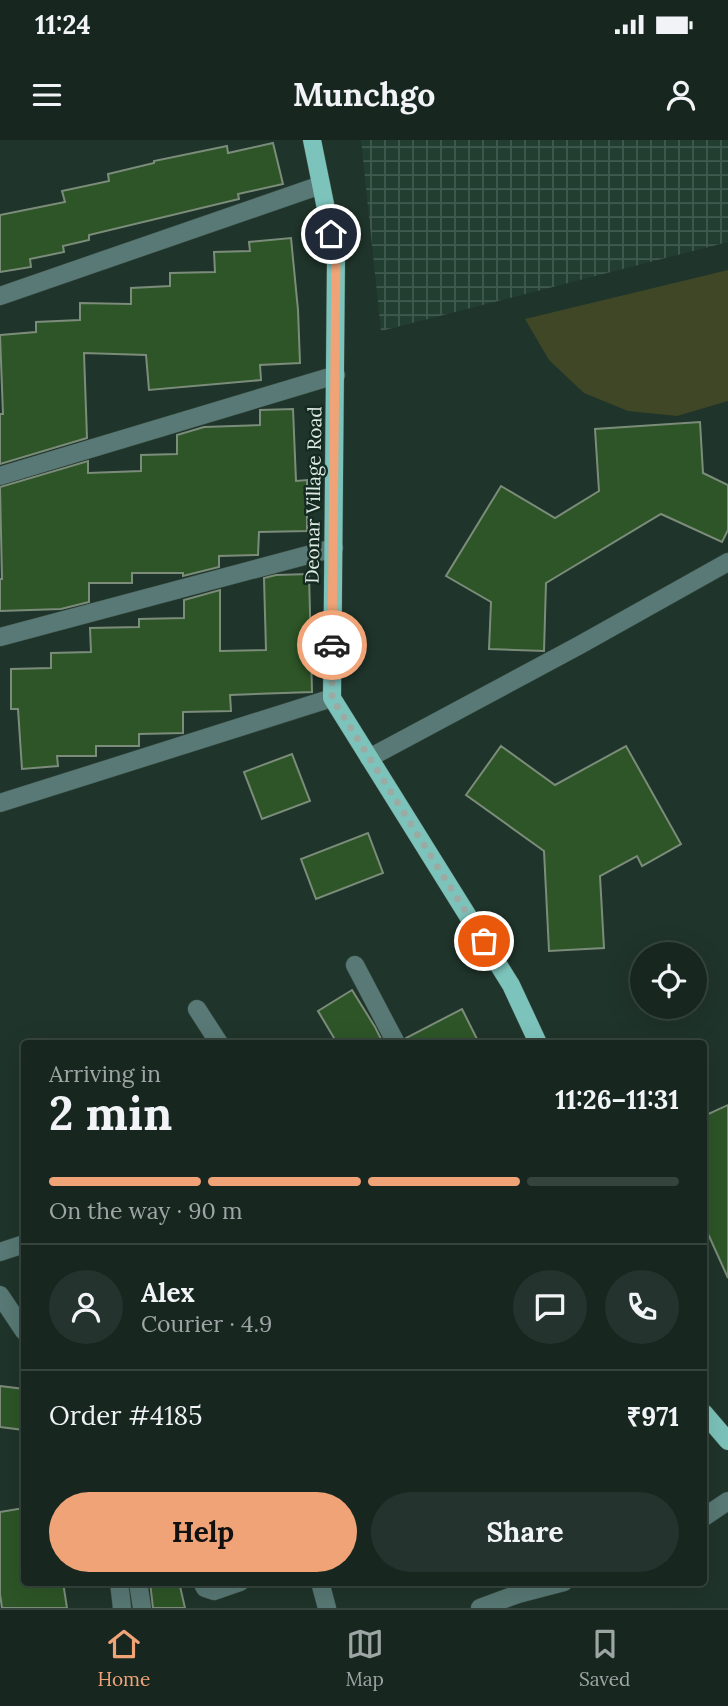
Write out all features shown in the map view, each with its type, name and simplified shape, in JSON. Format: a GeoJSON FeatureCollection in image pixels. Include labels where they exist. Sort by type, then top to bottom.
{"type":"FeatureCollection","features":[{"type":"Feature","properties":{"kind":"main road","name":"Deonar Village Road"},"geometry":{"type":"LineString","coordinates":[[312,140],[336,258],[332,698]]}},
{"type":"Feature","properties":{"kind":"main road"},"geometry":{"type":"LineString","coordinates":[[332,698],[511,985],[537,1040]]}},
{"type":"Feature","properties":{"kind":"main road"},"geometry":{"type":"LineString","coordinates":[[707,1416],[728,1441]]}},
{"type":"Feature","properties":{"kind":"street"},"geometry":{"type":"LineString","coordinates":[[0,296],[321,185]]}},
{"type":"Feature","properties":{"kind":"street"},"geometry":{"type":"LineString","coordinates":[[0,476],[335,375]]}},
{"type":"Feature","properties":{"kind":"street"},"geometry":{"type":"LineString","coordinates":[[0,637],[334,548]]}},
{"type":"Feature","properties":{"kind":"street"},"geometry":{"type":"LineString","coordinates":[[369,758],[728,562]]}},
{"type":"Feature","properties":{"kind":"street"},"geometry":{"type":"LineString","coordinates":[[0,803],[332,698]]}},
{"type":"Feature","properties":{"kind":"street"},"geometry":{"type":"LineString","coordinates":[[355,965],[395,1040]]}},
{"type":"Feature","properties":{"kind":"street"},"geometry":{"type":"LineString","coordinates":[[197,1009],[217,1040]]}},
{"type":"Feature","properties":{"kind":"street"},"geometry":{"type":"LineString","coordinates":[[0,1252],[21,1245]]}},
{"type":"Feature","properties":{"kind":"street"},"geometry":{"type":"LineString","coordinates":[[0,1295],[21,1326]]}},
{"type":"Feature","properties":{"kind":"street"},"geometry":{"type":"LineString","coordinates":[[707,1515],[728,1501]]}},
{"type":"Feature","properties":{"kind":"street"},"geometry":{"type":"LineString","coordinates":[[119,1586],[122,1608]]}},
{"type":"Feature","properties":{"kind":"street"},"geometry":{"type":"LineString","coordinates":[[139,1586],[142,1608]]}},
{"type":"Feature","properties":{"kind":"street"},"geometry":{"type":"LineString","coordinates":[[204,1586],[214,1591],[228,1586]]}},
{"type":"Feature","properties":{"kind":"street"},"geometry":{"type":"LineString","coordinates":[[321,1586],[327,1608]]}},
{"type":"Feature","properties":{"kind":"street"},"geometry":{"type":"LineString","coordinates":[[480,1608],[549,1586]]}},
{"type":"Feature","properties":{"kind":"shaded area"},"geometry":{"type":"Polygon","coordinates":[[[361,140],[728,140],[728,242],[381,331],[361,140]]]}},
{"type":"Feature","properties":{"kind":"shaded area"},"geometry":{"type":"Polygon","coordinates":[[[728,270],[728,401],[677,416],[628,411],[584,393],[549,360],[525,319],[728,270]]]}},
{"type":"Feature","properties":{"kind":"building"},"geometry":{"type":"Polygon","coordinates":[[[273,143],[283,184],[238,194],[239,199],[89,235],[89,240],[63,246],[64,252],[30,259],[31,267],[0,272],[0,215],[65,202],[62,191],[109,181],[108,174],[154,161],[227,146],[228,153],[273,143]]]}},
{"type":"Feature","properties":{"kind":"building"},"geometry":{"type":"Polygon","coordinates":[[[291,238],[300,363],[260,365],[261,380],[149,390],[146,355],[84,353],[87,438],[0,464],[0,414],[3,414],[0,335],[36,332],[36,322],[80,320],[80,303],[131,304],[131,288],[170,286],[170,273],[215,272],[214,252],[250,251],[249,242],[291,238]]]}},
{"type":"Feature","properties":{"kind":"building"},"geometry":{"type":"Polygon","coordinates":[[[293,409],[296,481],[307,480],[307,531],[259,532],[258,555],[219,556],[219,567],[183,576],[183,573],[132,573],[132,583],[89,583],[89,602],[61,609],[0,611],[0,487],[88,461],[88,473],[141,471],[141,455],[177,454],[177,435],[204,427],[260,425],[260,410],[293,409]]]}},
{"type":"Feature","properties":{"kind":"building"},"geometry":{"type":"Polygon","coordinates":[[[700,422],[703,473],[728,485],[728,530],[722,542],[661,514],[546,583],[544,651],[489,649],[491,602],[446,576],[501,486],[555,518],[599,491],[595,429],[700,422]]]}},
{"type":"Feature","properties":{"kind":"building"},"geometry":{"type":"Polygon","coordinates":[[[309,574],[312,692],[230,695],[231,711],[183,712],[183,733],[139,734],[139,746],[96,746],[96,756],[57,756],[58,766],[22,769],[18,709],[11,709],[11,669],[51,668],[51,653],[91,652],[90,628],[139,627],[139,619],[184,618],[184,600],[220,590],[220,651],[266,650],[264,578],[309,574]]]}},
{"type":"Feature","properties":{"kind":"building"},"geometry":{"type":"Polygon","coordinates":[[[501,746],[555,785],[626,746],[681,844],[642,866],[637,856],[600,876],[604,948],[549,951],[544,851],[466,795],[501,746]]]}},
{"type":"Feature","properties":{"kind":"building"},"geometry":{"type":"Polygon","coordinates":[[[292,754],[310,801],[262,819],[244,772],[292,754]]]}},
{"type":"Feature","properties":{"kind":"building"},"geometry":{"type":"Polygon","coordinates":[[[368,833],[383,873],[316,899],[301,859],[368,833]]]}},
{"type":"Feature","properties":{"kind":"building"},"geometry":{"type":"Polygon","coordinates":[[[352,990],[382,1040],[335,1040],[318,1011],[352,990]]]}},
{"type":"Feature","properties":{"kind":"building"},"geometry":{"type":"Polygon","coordinates":[[[462,1009],[478,1040],[406,1040],[462,1009]]]}},
{"type":"Feature","properties":{"kind":"building"},"geometry":{"type":"Polygon","coordinates":[[[728,1105],[728,1278],[707,1232],[707,1115],[728,1105]]]}},
{"type":"Feature","properties":{"kind":"building"},"geometry":{"type":"Polygon","coordinates":[[[0,1386],[21,1389],[21,1430],[0,1427],[0,1386]]]}},
{"type":"Feature","properties":{"kind":"building"},"geometry":{"type":"Polygon","coordinates":[[[21,1508],[21,1586],[64,1586],[67,1608],[2,1608],[0,1512],[21,1508]]]}},
{"type":"Feature","properties":{"kind":"building"},"geometry":{"type":"Polygon","coordinates":[[[150,1586],[180,1586],[185,1608],[153,1608],[150,1586]]]}},
{"type":"Feature","properties":{"kind":"way so far"},"geometry":{"type":"LineString","coordinates":[[332,645],[332,698],[484,941]]}},
{"type":"Feature","properties":{"kind":"route"},"geometry":{"type":"LineString","coordinates":[[331,234],[336,258],[332,645]]}}]}
